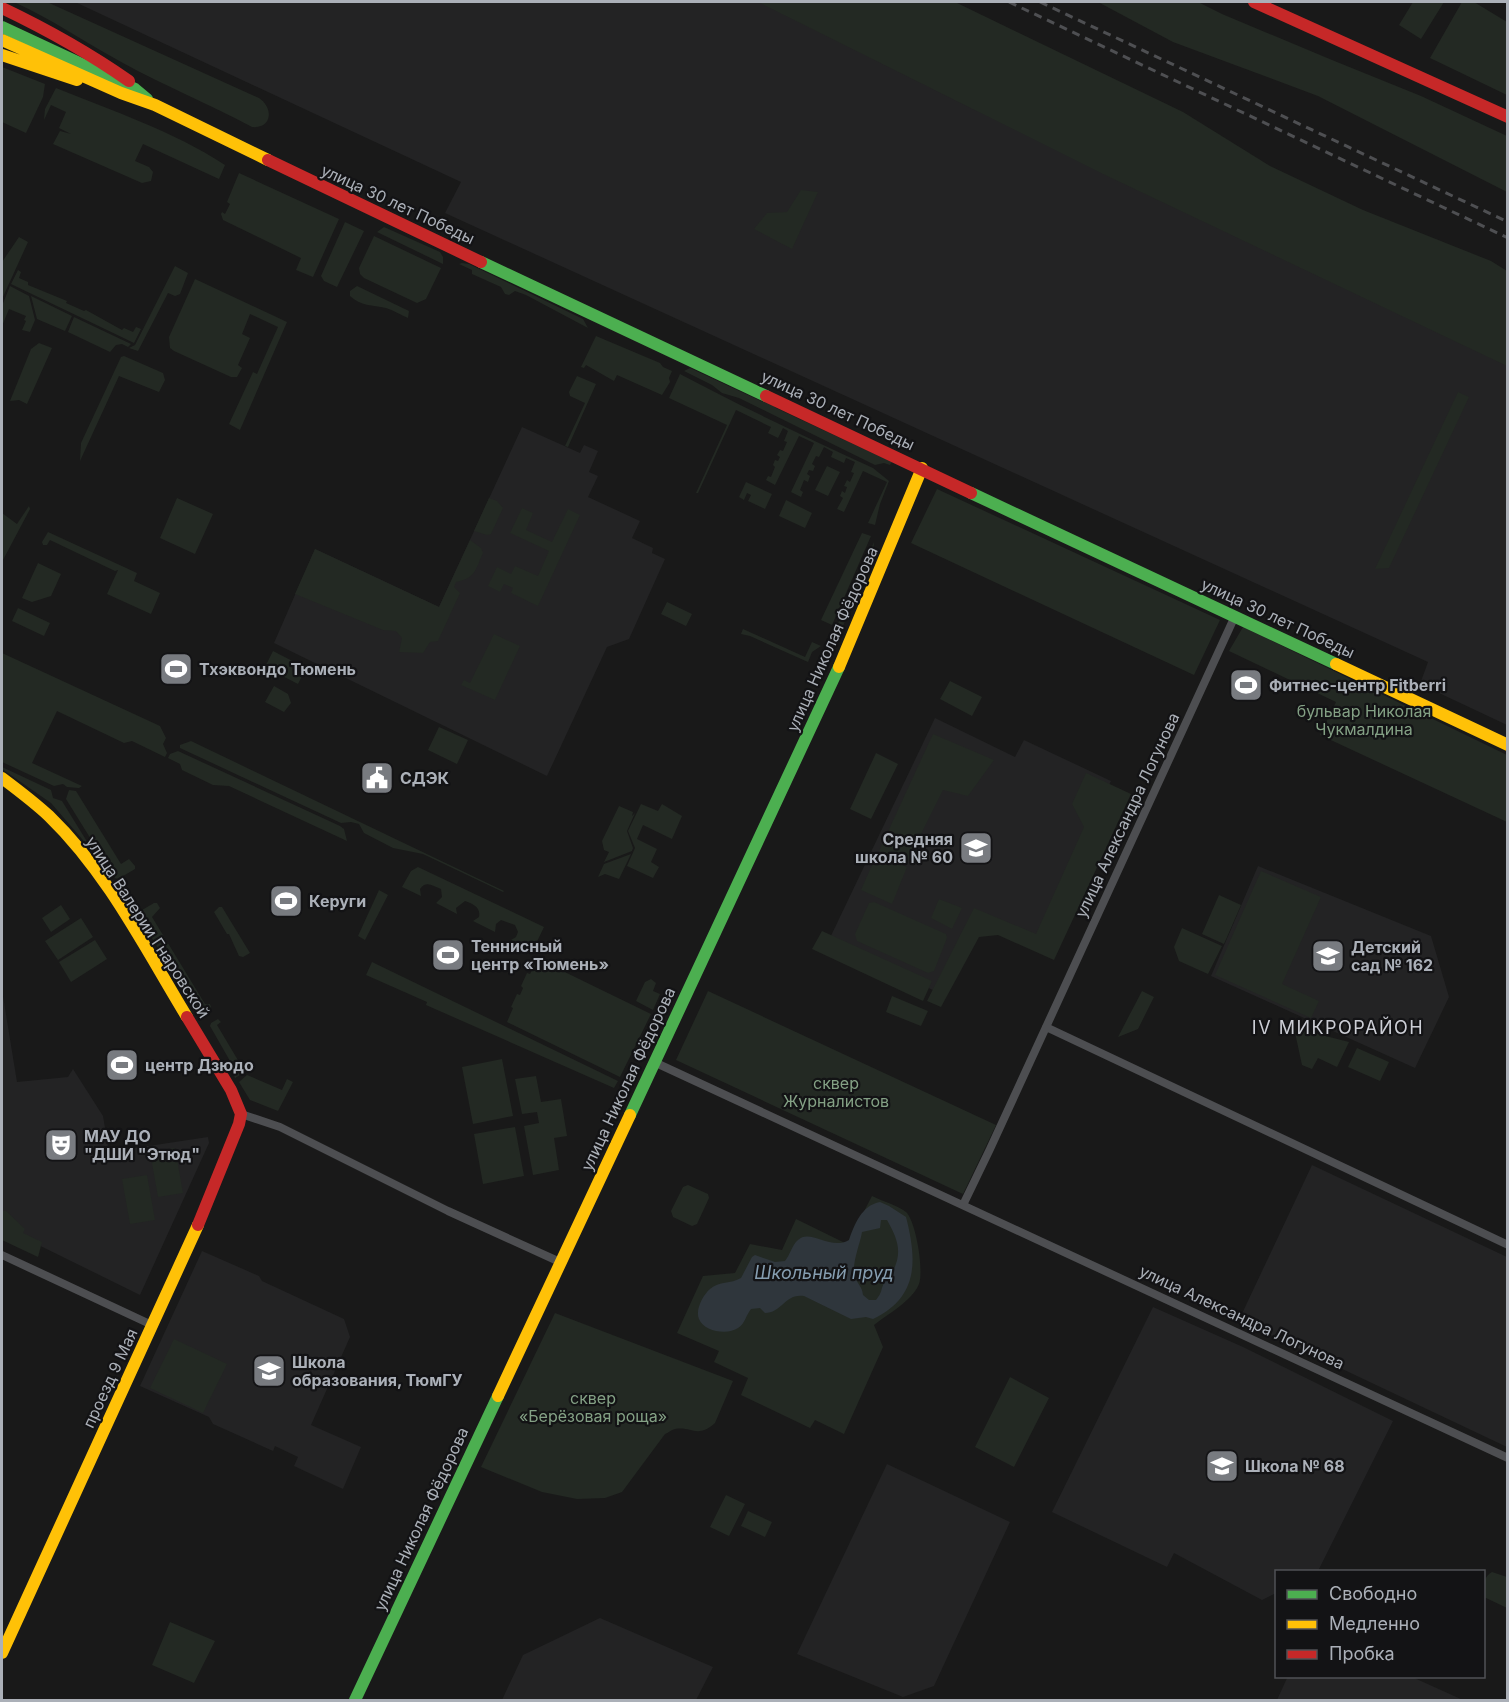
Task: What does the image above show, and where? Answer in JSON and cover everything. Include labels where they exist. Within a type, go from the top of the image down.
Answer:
[{"type":"street","points":[[1254,2],[1508,117]]},
{"type":"street","points":[[2,8],[30,21],[104,63],[123,75],[135,89]]},
{"type":"street","name":"улица 30 лет Победы","points":[[2,27],[135,89],[155,105]]},
{"type":"street","name":"улица 30 лет Победы","points":[[2,40],[121,93],[155,105],[430,238],[1508,745]]},
{"type":"street","points":[[2,55],[121,93]]},
{"type":"street","name":"улица Николая Фёдорова","points":[[354,1701],[833,681],[922,468]]},
{"type":"street","name":"улица Александра Логунова","points":[[963,1205],[1234,616]]},
{"type":"street","name":"улица Валерии Гнаровской","points":[[2,778],[35,801],[53,818],[71,837],[96,871],[231,1090],[241,1114]]},
{"type":"street","points":[[1046,1027],[1508,1245]]},
{"type":"street","name":"улица Александра Логунова","points":[[654,1062],[1508,1458]]},
{"type":"street","points":[[241,1114],[280,1127],[448,1211],[560,1262]]},
{"type":"street","name":"проезд 9 Мая","points":[[2,1653],[192,1239],[241,1114]]},
{"type":"street","points":[[2,1255],[152,1325]]},
{"type":"shaded area","points":[[75,2],[799,2],[1507,331],[1507,725],[1420,684],[1428,662],[445,213],[461,182]]},
{"type":"shaded area","points":[[522,427],[580,453],[584,445],[598,451],[589,472],[598,476],[588,497],[640,521],[632,538],[653,548],[652,553],[665,559],[629,639],[607,647],[547,776],[274,643],[315,549],[439,607]]},
{"type":"shaded area","name":"Средняя школа № 60","points":[[935,718],[1015,757],[1024,740],[1111,781],[1034,942],[977,915],[939,993],[829,940]]},
{"type":"shaded area","name":"Детский сад № 162","points":[[1258,866],[1431,936],[1449,997],[1415,1068],[1211,976]]},
{"type":"shaded area","points":[[2,990],[17,1082],[68,1077],[73,1069],[103,1116],[109,1152],[208,1137],[209,1143],[140,1295],[2,1227]]},
{"type":"shaded area","points":[[1312,1165],[1507,1257],[1507,1447],[1239,1320]]},
{"type":"shaded area","points":[[202,1251],[259,1276],[262,1281],[344,1319],[350,1337],[311,1425],[361,1447],[343,1489],[294,1466],[298,1457],[275,1446],[273,1451],[213,1424],[209,1417],[140,1386]]},
{"type":"shaded area","name":"Школа № 68","points":[[1153,1307],[1243,1347],[1393,1421],[1318,1570],[1275,1570],[1275,1594],[1262,1600],[1174,1553],[1167,1567],[1052,1512]]},
{"type":"shaded area","points":[[887,1464],[1010,1522],[934,1686],[903,1697],[797,1654]]},
{"type":"shaded area","points":[[600,1618],[713,1667],[696,1700],[502,1700],[523,1655]]},
{"type":"shaded area","points":[[1287,1678],[1414,1678],[1463,1700],[1277,1700]]},
{"type":"green space","points":[[14,2],[47,2],[259,98],[267,107],[269,117],[264,125],[252,127],[139,71]]},
{"type":"green space","points":[[758,2],[955,2],[1183,112],[1270,166],[1363,210],[1491,261],[1507,271],[1507,366],[1101,173]]},
{"type":"green space","points":[[1098,2],[1198,2],[1421,96],[1507,136],[1507,192],[1318,96],[1173,42]]},
{"type":"green space","points":[[1413,2],[1444,2],[1421,39],[1399,25]]},
{"type":"green space","points":[[1462,2],[1474,2],[1507,22],[1507,95],[1430,58]]},
{"type":"green space","points":[[2,67],[45,84],[43,97],[26,133],[2,122]]},
{"type":"green space","points":[[56,88],[142,122],[205,153],[225,165],[219,179],[143,144],[135,161],[149,167],[153,172],[151,181],[142,183],[53,144],[60,131],[71,134],[59,128],[66,112],[51,105],[44,120],[45,109]]},
{"type":"green space","points":[[239,173],[339,219],[313,277],[296,270],[301,258],[223,220],[221,214],[222,212],[225,214],[230,204],[227,202]]},
{"type":"green space","points":[[801,190],[818,192],[792,249],[754,229],[767,213],[787,212]]},
{"type":"green space","points":[[345,222],[364,231],[337,287],[324,281],[321,276]]},
{"type":"green space","points":[[384,227],[440,252],[443,264],[377,232]]},
{"type":"green space","points":[[374,236],[441,268],[426,299],[417,303],[360,274],[359,268]]},
{"type":"green space","points":[[19,237],[28,242],[2,299],[2,262]]},
{"type":"green space","points":[[459,264],[469,264],[583,319],[588,328],[526,295],[515,291],[509,295],[505,294],[501,287],[472,274],[472,270]]},
{"type":"green space","points":[[175,266],[188,273],[180,294],[175,296],[168,293],[138,351],[129,348],[135,345]]},
{"type":"green space","points":[[18,270],[21,272],[19,278],[28,282],[28,285],[86,310],[122,330],[124,328],[133,332],[136,327],[141,329],[134,343],[11,284]]},
{"type":"green space","points":[[195,279],[287,322],[240,430],[229,424],[253,372],[257,374],[278,327],[250,314],[242,334],[250,338],[238,365],[242,368],[237,377],[231,377],[174,351],[170,348],[169,337]]},
{"type":"green space","points":[[10,286],[29,296],[35,320],[30,332],[22,330],[26,316],[9,309],[2,326],[2,306]]},
{"type":"green space","points":[[357,286],[409,311],[408,318],[389,309],[358,302],[350,296],[350,291]]},
{"type":"green space","points":[[31,296],[72,316],[65,331],[37,319]]},
{"type":"green space","points":[[74,317],[131,344],[128,347],[122,344],[116,345],[110,352],[68,332]]},
{"type":"green space","points":[[596,336],[660,363],[672,371],[670,382],[662,395],[617,375],[614,381],[586,365],[584,368],[581,367]]},
{"type":"green space","points":[[39,343],[52,348],[27,404],[19,400],[10,401],[31,349]]},
{"type":"green space","points":[[124,356],[163,373],[165,380],[159,392],[119,376],[80,461],[81,443],[121,357]]},
{"type":"green space","points":[[690,368],[763,402],[769,402],[776,408],[892,462],[890,465],[884,463],[875,465],[739,398],[722,393],[712,385],[684,371]]},
{"type":"green space","points":[[680,374],[873,468],[889,481],[875,525],[868,523],[887,482],[863,471],[844,512],[837,509],[843,498],[840,496],[842,491],[845,493],[847,487],[844,486],[847,480],[850,482],[854,473],[851,472],[855,462],[846,458],[844,463],[831,457],[833,452],[824,447],[812,464],[815,466],[813,471],[809,470],[807,474],[810,476],[808,482],[804,480],[800,490],[803,492],[801,497],[791,492],[814,443],[799,436],[775,485],[766,480],[768,476],[771,477],[775,460],[778,461],[780,457],[777,455],[780,450],[783,451],[788,431],[783,428],[778,438],[768,433],[771,427],[736,410],[698,493],[696,493],[727,425],[669,398]]},
{"type":"green space","points":[[577,376],[596,384],[568,447],[565,446],[585,403],[570,396],[569,392]]},
{"type":"green space","points":[[1458,392],[1469,397],[1389,568],[1375,569]]},
{"type":"green space","points":[[827,466],[840,472],[828,496],[815,490]]},
{"type":"green space","points":[[746,482],[772,494],[765,509],[748,501],[751,495],[747,493],[744,500],[739,497]]},
{"type":"green space","points":[[937,489],[1220,620],[1194,675],[911,543]]},
{"type":"green space","points":[[177,498],[213,514],[195,554],[160,538]]},
{"type":"green space","points":[[489,498],[497,501],[503,508],[491,534],[487,535],[474,531]]},
{"type":"green space","points":[[786,500],[812,513],[805,528],[779,516]]},
{"type":"green space","points":[[29,506],[30,509],[3,560],[2,513],[17,524]]},
{"type":"green space","points":[[522,508],[533,513],[526,530],[552,542],[568,509],[580,515],[538,606],[511,593],[513,588],[504,584],[500,592],[488,586],[497,567],[511,574],[515,566],[538,576],[549,551],[510,533]]},
{"type":"green space","points":[[48,532],[137,573],[134,581],[160,593],[151,614],[107,594],[118,570],[115,571],[50,540],[47,545],[43,545],[42,542]]},
{"type":"green space","points":[[862,533],[871,536],[832,625],[821,620]]},
{"type":"green space","points":[[470,540],[481,548],[483,553],[471,576],[456,582],[454,587],[460,593],[438,641],[430,642],[423,653],[399,652],[402,638],[396,631],[383,630],[295,594],[315,549],[439,607]]},
{"type":"green space","points":[[874,542],[873,554],[840,633],[832,637]]},
{"type":"green space","points":[[38,563],[61,574],[51,596],[32,602],[22,598]]},
{"type":"green space","points":[[667,602],[692,614],[686,626],[661,614]]},
{"type":"green space","points":[[18,608],[50,623],[44,636],[12,621]]},
{"type":"green space","name":"бульвар Николая Чукмалдина","points":[[1243,627],[1507,755],[1507,822],[1320,735],[1336,702],[1229,651]]},
{"type":"green space","points":[[743,629],[805,657],[812,642],[821,646],[812,652],[808,662],[741,634]]},
{"type":"green space","points":[[494,634],[520,646],[495,700],[461,685],[464,680],[470,683]]},
{"type":"green space","points":[[273,651],[306,668],[298,684],[265,667]]},
{"type":"green space","points":[[2,653],[160,726],[166,738],[163,744],[167,753],[165,757],[132,741],[124,743],[57,711],[32,763],[82,786],[67,787],[63,784],[54,786],[2,762]]},
{"type":"green space","points":[[950,681],[982,697],[972,716],[940,699]]},
{"type":"green space","points":[[274,686],[288,694],[291,703],[284,712],[265,702]]},
{"type":"green space","points":[[439,727],[468,740],[457,764],[428,750]]},
{"type":"green space","points":[[933,734],[994,760],[968,796],[943,790],[907,862],[879,851]]},
{"type":"green space","points":[[191,741],[504,891],[423,854],[393,848],[364,833],[359,824],[341,823],[180,748],[180,745]]},
{"type":"green space","points":[[178,751],[340,826],[344,829],[347,841],[229,786],[213,785],[182,770],[180,764],[168,758],[170,754]]},
{"type":"green space","points":[[876,753],[898,764],[871,819],[850,809]]},
{"type":"green space","points":[[2,767],[51,790],[53,798],[62,801],[94,853],[51,803]]},
{"type":"green space","points":[[1086,773],[1131,794],[1054,960],[998,935],[979,937],[941,1007],[927,1001],[974,908],[1036,934],[1084,827],[1072,804]]},
{"type":"green space","points":[[69,790],[76,791],[121,864],[129,859],[135,869],[118,879],[115,878],[66,799]]},
{"type":"green space","points":[[641,804],[658,811],[662,804],[682,816],[672,839],[643,825],[637,839],[657,849],[651,862],[659,867],[653,878],[627,866],[635,848],[628,831]]},
{"type":"green space","points":[[619,806],[633,812],[632,816],[635,813],[627,831],[633,848],[632,851],[604,862],[609,852],[604,850],[602,841]]},
{"type":"green space","points":[[631,854],[619,879],[605,874],[598,877],[604,864]]},
{"type":"green space","points":[[876,856],[907,867],[892,904],[861,890]]},
{"type":"green space","points":[[418,867],[544,927],[533,950],[511,940],[518,932],[515,925],[501,920],[496,924],[495,932],[473,921],[479,917],[479,914],[478,908],[471,903],[465,901],[456,908],[457,914],[436,903],[442,897],[441,889],[430,884],[422,886],[421,896],[402,887],[411,871]]},
{"type":"green space","points":[[1261,871],[1321,897],[1282,984],[1319,1001],[1311,1018],[1215,975]]},
{"type":"green space","points":[[379,890],[388,895],[365,940],[358,936]]},
{"type":"green space","points":[[1219,895],[1241,905],[1224,944],[1202,934]]},
{"type":"green space","points":[[939,899],[962,908],[952,929],[931,918]]},
{"type":"green space","points":[[874,902],[946,934],[947,938],[934,971],[928,973],[857,941],[855,934],[869,903]]},
{"type":"green space","points":[[157,903],[160,908],[152,917],[205,1004],[210,1004],[211,1007],[200,1013],[196,1012],[137,913]]},
{"type":"green space","points":[[61,905],[70,919],[51,932],[42,918]]},
{"type":"green space","points":[[222,907],[250,953],[243,957],[239,956],[229,934],[214,912]]},
{"type":"green space","points":[[81,918],[93,937],[58,960],[45,941]]},
{"type":"green space","points":[[1182,928],[1222,946],[1208,974],[1179,961],[1174,947]]},
{"type":"green space","points":[[822,931],[932,981],[923,1001],[812,949]]},
{"type":"green space","points":[[95,940],[107,959],[71,982],[59,962]]},
{"type":"green space","points":[[538,959],[651,1014],[620,1077],[507,1022],[517,994],[520,995],[523,988],[521,986],[527,973],[530,974]]},
{"type":"green space","points":[[372,962],[618,1081],[614,1088],[426,1005],[427,1002],[366,975]]},
{"type":"green space","points":[[651,979],[656,983],[653,991],[660,994],[653,1010],[636,1001],[645,982]]},
{"type":"green space","name":"сквер Журналистов","points":[[708,991],[996,1125],[963,1194],[676,1060]]},
{"type":"green space","points":[[1142,991],[1154,997],[1138,1029],[1118,1037]]},
{"type":"green space","points":[[892,996],[928,1011],[921,1026],[886,1012]]},
{"type":"green space","points":[[218,1019],[221,1022],[217,1025],[245,1072],[235,1078],[230,1061],[210,1026]]},
{"type":"green space","points":[[1294,1028],[1349,1042],[1337,1067],[1318,1058],[1312,1069],[1302,1065]]},
{"type":"green space","points":[[1357,1048],[1389,1062],[1380,1081],[1348,1067]]},
{"type":"green space","points":[[502,1059],[513,1116],[473,1124],[462,1067]]},
{"type":"green space","points":[[247,1075],[282,1090],[287,1079],[293,1082],[278,1111],[250,1100],[239,1082]]},
{"type":"green space","points":[[536,1076],[541,1102],[561,1099],[567,1136],[554,1138],[559,1170],[533,1175],[524,1126],[539,1123],[537,1112],[522,1114],[515,1079]]},
{"type":"green space","points":[[515,1127],[524,1176],[483,1184],[474,1134]]},
{"type":"green space","points":[[175,1148],[183,1193],[158,1197],[150,1152]]},
{"type":"green space","points":[[147,1175],[155,1220],[130,1224],[122,1179]]},
{"type":"green space","points":[[688,1185],[708,1194],[709,1198],[697,1224],[692,1226],[673,1217],[671,1211],[683,1187]]},
{"type":"green space","points":[[872,1196],[894,1205],[910,1217],[920,1258],[919,1284],[905,1302],[874,1325],[883,1347],[844,1434],[815,1420],[810,1428],[741,1395],[748,1378],[714,1362],[719,1351],[677,1333],[703,1276],[735,1273],[750,1244],[782,1250],[796,1219],[847,1244]]},
{"type":"green space","points":[[2,1211],[6,1211],[25,1229],[23,1233],[42,1242],[38,1257],[2,1240]]},
{"type":"green space","name":"сквер «Берёзовая роща»","points":[[555,1313],[733,1381],[715,1423],[704,1430],[675,1429],[665,1434],[622,1492],[605,1498],[577,1499],[542,1492],[481,1467]]},
{"type":"green space","points":[[174,1339],[227,1364],[203,1413],[150,1388]]},
{"type":"green space","points":[[1010,1377],[1049,1398],[1014,1467],[975,1447]]},
{"type":"green space","points":[[726,1495],[745,1504],[729,1536],[710,1527]]},
{"type":"green space","points":[[748,1511],[772,1522],[765,1537],[741,1526]]},
{"type":"green space","points":[[1492,1572],[1507,1577],[1507,1608],[1485,1597],[1485,1579]]},
{"type":"green space","points":[[170,1622],[215,1641],[194,1683],[152,1665]]},
{"type":"water","name":"Школьный пруд","points":[[880,1202],[906,1217],[912,1248],[913,1262],[907,1288],[888,1310],[873,1319],[866,1317],[851,1319],[804,1296],[798,1296],[792,1297],[771,1312],[765,1313],[760,1308],[751,1309],[742,1324],[734,1330],[717,1331],[706,1327],[699,1319],[700,1303],[710,1289],[741,1278],[755,1255],[775,1262],[785,1261],[796,1242],[803,1237],[808,1236],[835,1243],[849,1240],[860,1216],[874,1204]],"holes":[[[881,1220],[887,1220],[898,1245],[898,1257],[881,1293],[876,1300],[869,1300],[863,1295],[855,1277],[856,1254],[862,1232],[880,1228]]]},
{"type":"railway","points":[[1009,2],[1508,238]]},
{"type":"railway","points":[[1040,2],[1508,222]]},
{"type":"traffic: fast","points":[[2,27],[135,89],[147,99]]},
{"type":"traffic: fast","points":[[481,262],[766,396]]},
{"type":"traffic: fast","points":[[971,493],[1336,664]]},
{"type":"traffic: fast","points":[[630,1115],[839,667]]},
{"type":"traffic: fast","points":[[355,1700],[498,1396]]},
{"type":"traffic: slow","points":[[2,40],[121,93],[155,105],[268,160]]},
{"type":"traffic: slow","points":[[2,55],[77,80]]},
{"type":"traffic: slow","points":[[839,667],[922,468]]},
{"type":"traffic: slow","points":[[1336,664],[1508,745]]},
{"type":"traffic: slow","points":[[2,778],[49,816],[89,861],[124,912],[187,1017]]},
{"type":"traffic: slow","points":[[498,1396],[630,1115]]},
{"type":"traffic: slow","points":[[2,1653],[198,1225]]},
{"type":"traffic: jam","points":[[1254,2],[1508,117]]},
{"type":"traffic: jam","points":[[2,8],[67,42],[129,81]]},
{"type":"traffic: jam","points":[[268,160],[481,262]]},
{"type":"traffic: jam","points":[[766,396],[971,493]]},
{"type":"traffic: jam","points":[[187,1017],[231,1090],[241,1114],[198,1225]]},
{"type":"place","name":"Тхэквондо Тюмень","points":[[176,669]]},
{"type":"place","name":"Фитнес-центр Fitberri","points":[[1246,685]]},
{"type":"place","name":"СДЭК","points":[[377,778]]},
{"type":"place","name":"Средняя школа № 60","points":[[976,848]]},
{"type":"place","name":"Керуги","points":[[286,901]]},
{"type":"place","name":"Теннисный центр «Тюмень»","points":[[448,955]]},
{"type":"place","name":"Детский сад № 162","points":[[1328,956]]},
{"type":"place","name":"центр Дзюдо","points":[[122,1065]]},
{"type":"place","name":"МАУ ДО \"ДШИ \"Этюд\"","points":[[61,1145]]},
{"type":"place","name":"Школа образования, ТюмГУ","points":[[269,1371]]},
{"type":"place","name":"Школа № 68","points":[[1222,1466]]},
{"type":"district","name":"IV МИКРОРАЙОН","points":[[1338,1028]]}]
